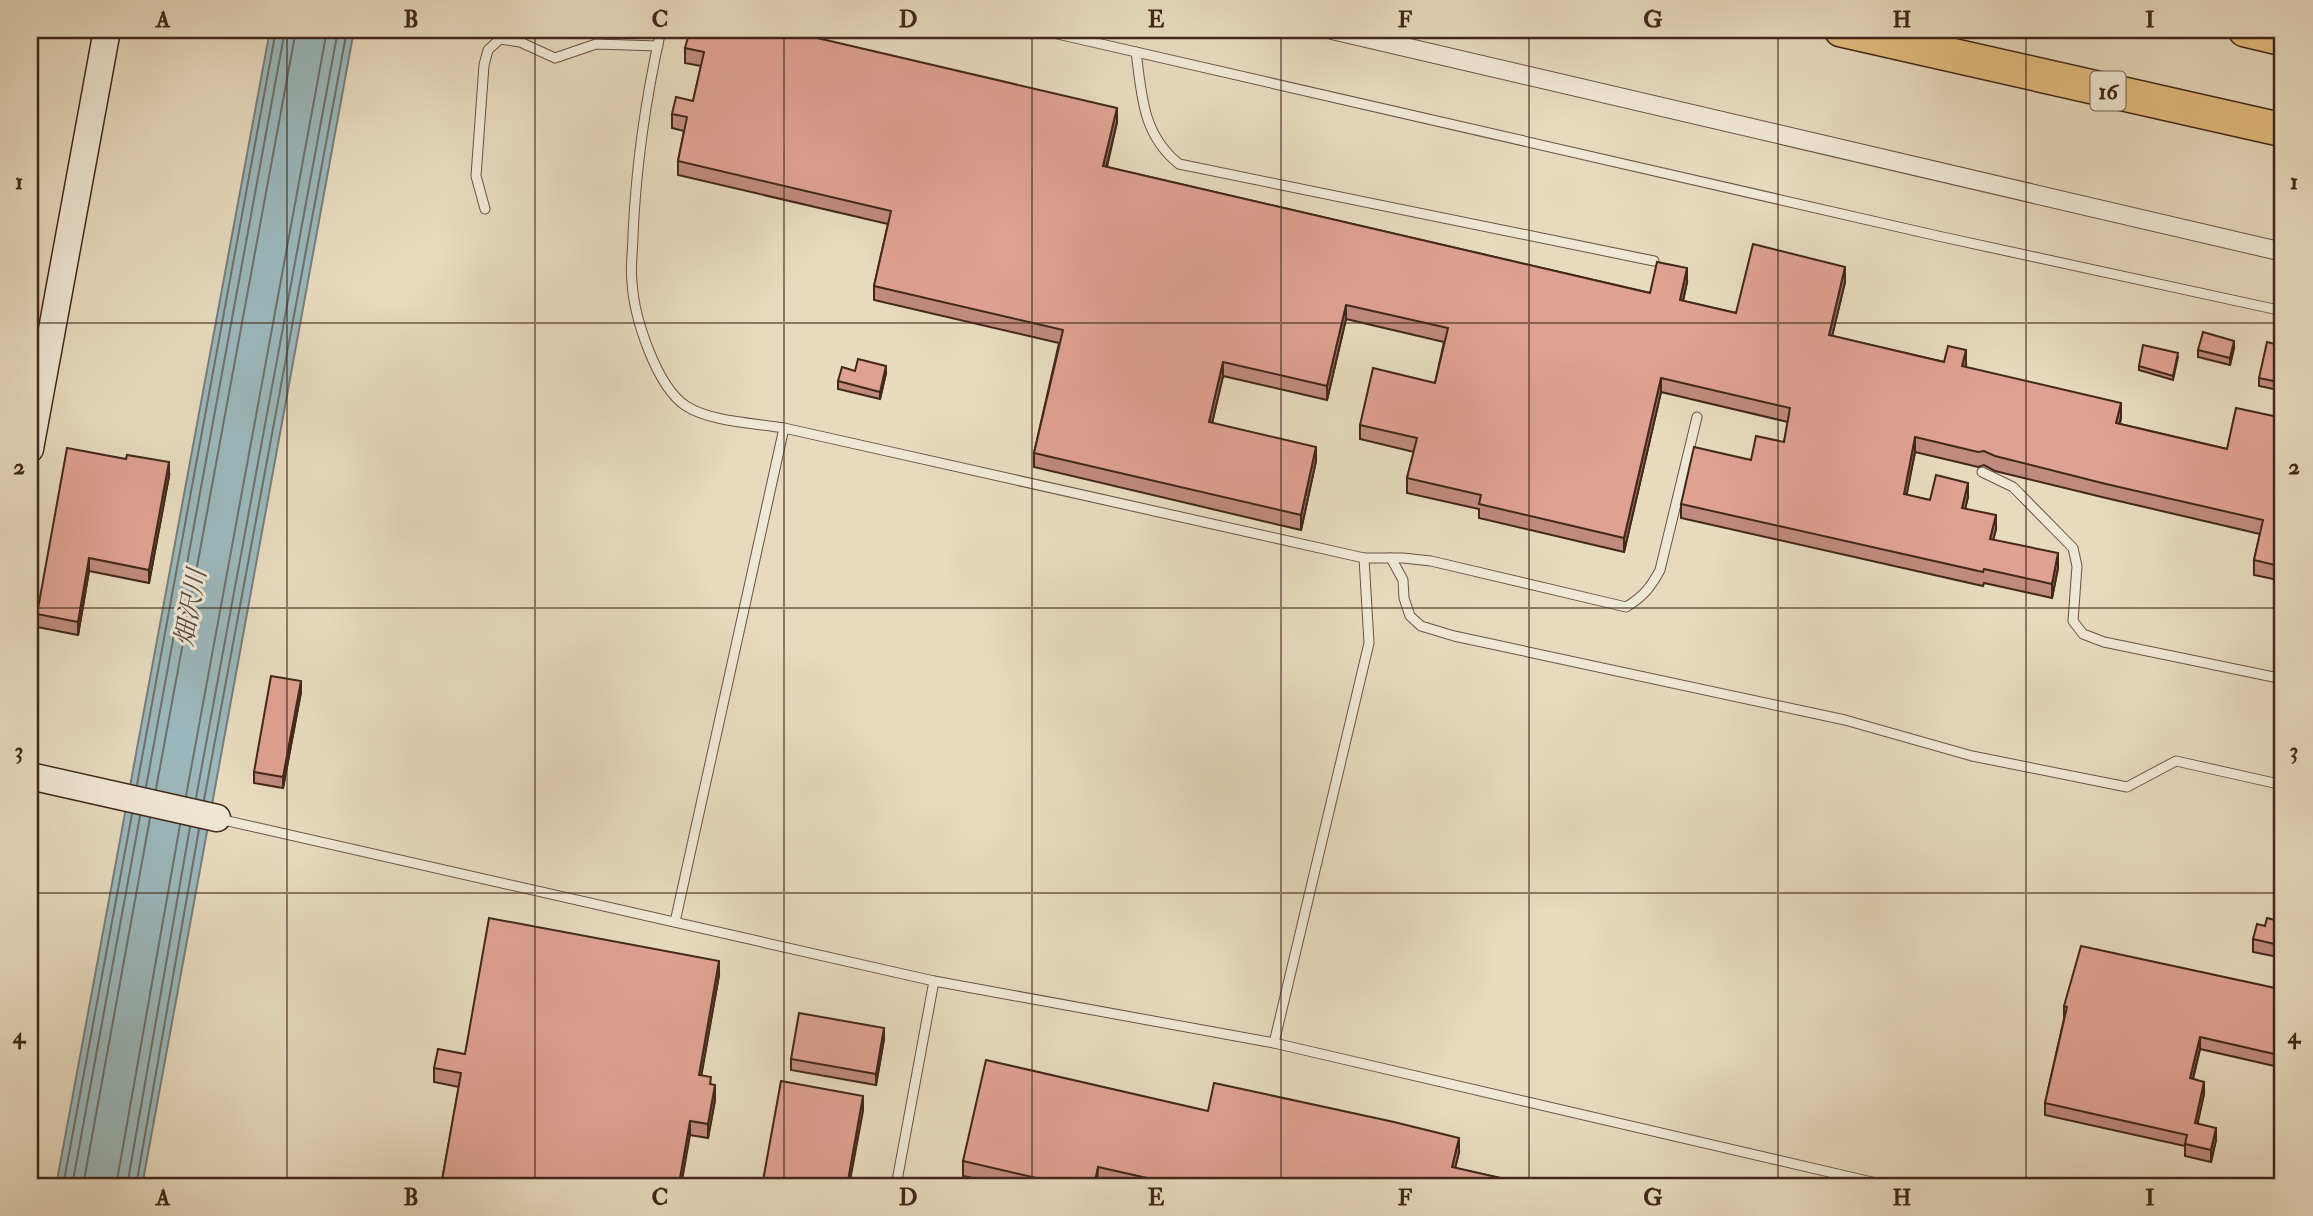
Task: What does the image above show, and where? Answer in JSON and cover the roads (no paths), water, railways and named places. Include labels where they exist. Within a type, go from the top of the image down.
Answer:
[{"type":"highway","name":"16","points":[[1841,30],[2283,130]]},
{"type":"highway","points":[[2245,30],[2283,38]]},
{"type":"street","points":[[30,449],[41,324],[107,30]]},
{"type":"street","points":[[1332,30],[2283,252]]},
{"type":"street","points":[[30,776],[217,818]]},
{"type":"lane","points":[[661,30],[650,83],[635,194],[632,283],[648,349],[666,384],[684,405],[703,415],[784,428],[1364,558],[1431,561],[1626,607],[1650,589],[1660,570],[1697,417]]},
{"type":"lane","points":[[1040,30],[1952,239],[2283,311]]},
{"type":"lane","points":[[485,209],[476,176],[484,65],[488,50],[500,39],[520,43],[555,58],[596,44],[658,46]]},
{"type":"lane","points":[[1136,52],[1147,122],[1167,154],[1179,164],[1654,261]]},
{"type":"lane","points":[[675,922],[784,428]]},
{"type":"lane","points":[[1982,472],[2013,487],[2073,548],[2077,566],[2073,621],[2083,634],[2104,642],[2283,679]]},
{"type":"lane","points":[[1274,1043],[1369,643],[1364,558]]},
{"type":"lane","points":[[1391,558],[1403,580],[1404,598],[1410,616],[1421,626],[1454,636],[1845,720],[1972,756],[2127,786],[2176,761],[2283,785]]},
{"type":"lane","points":[[217,818],[934,981],[1274,1043],[1889,1186]]},
{"type":"lane","points":[[895,1186],[934,981]]},
{"type":"water","name":"畑沢川","points":[[270,30],[354,30],[142,1186],[56,1186]]}]
